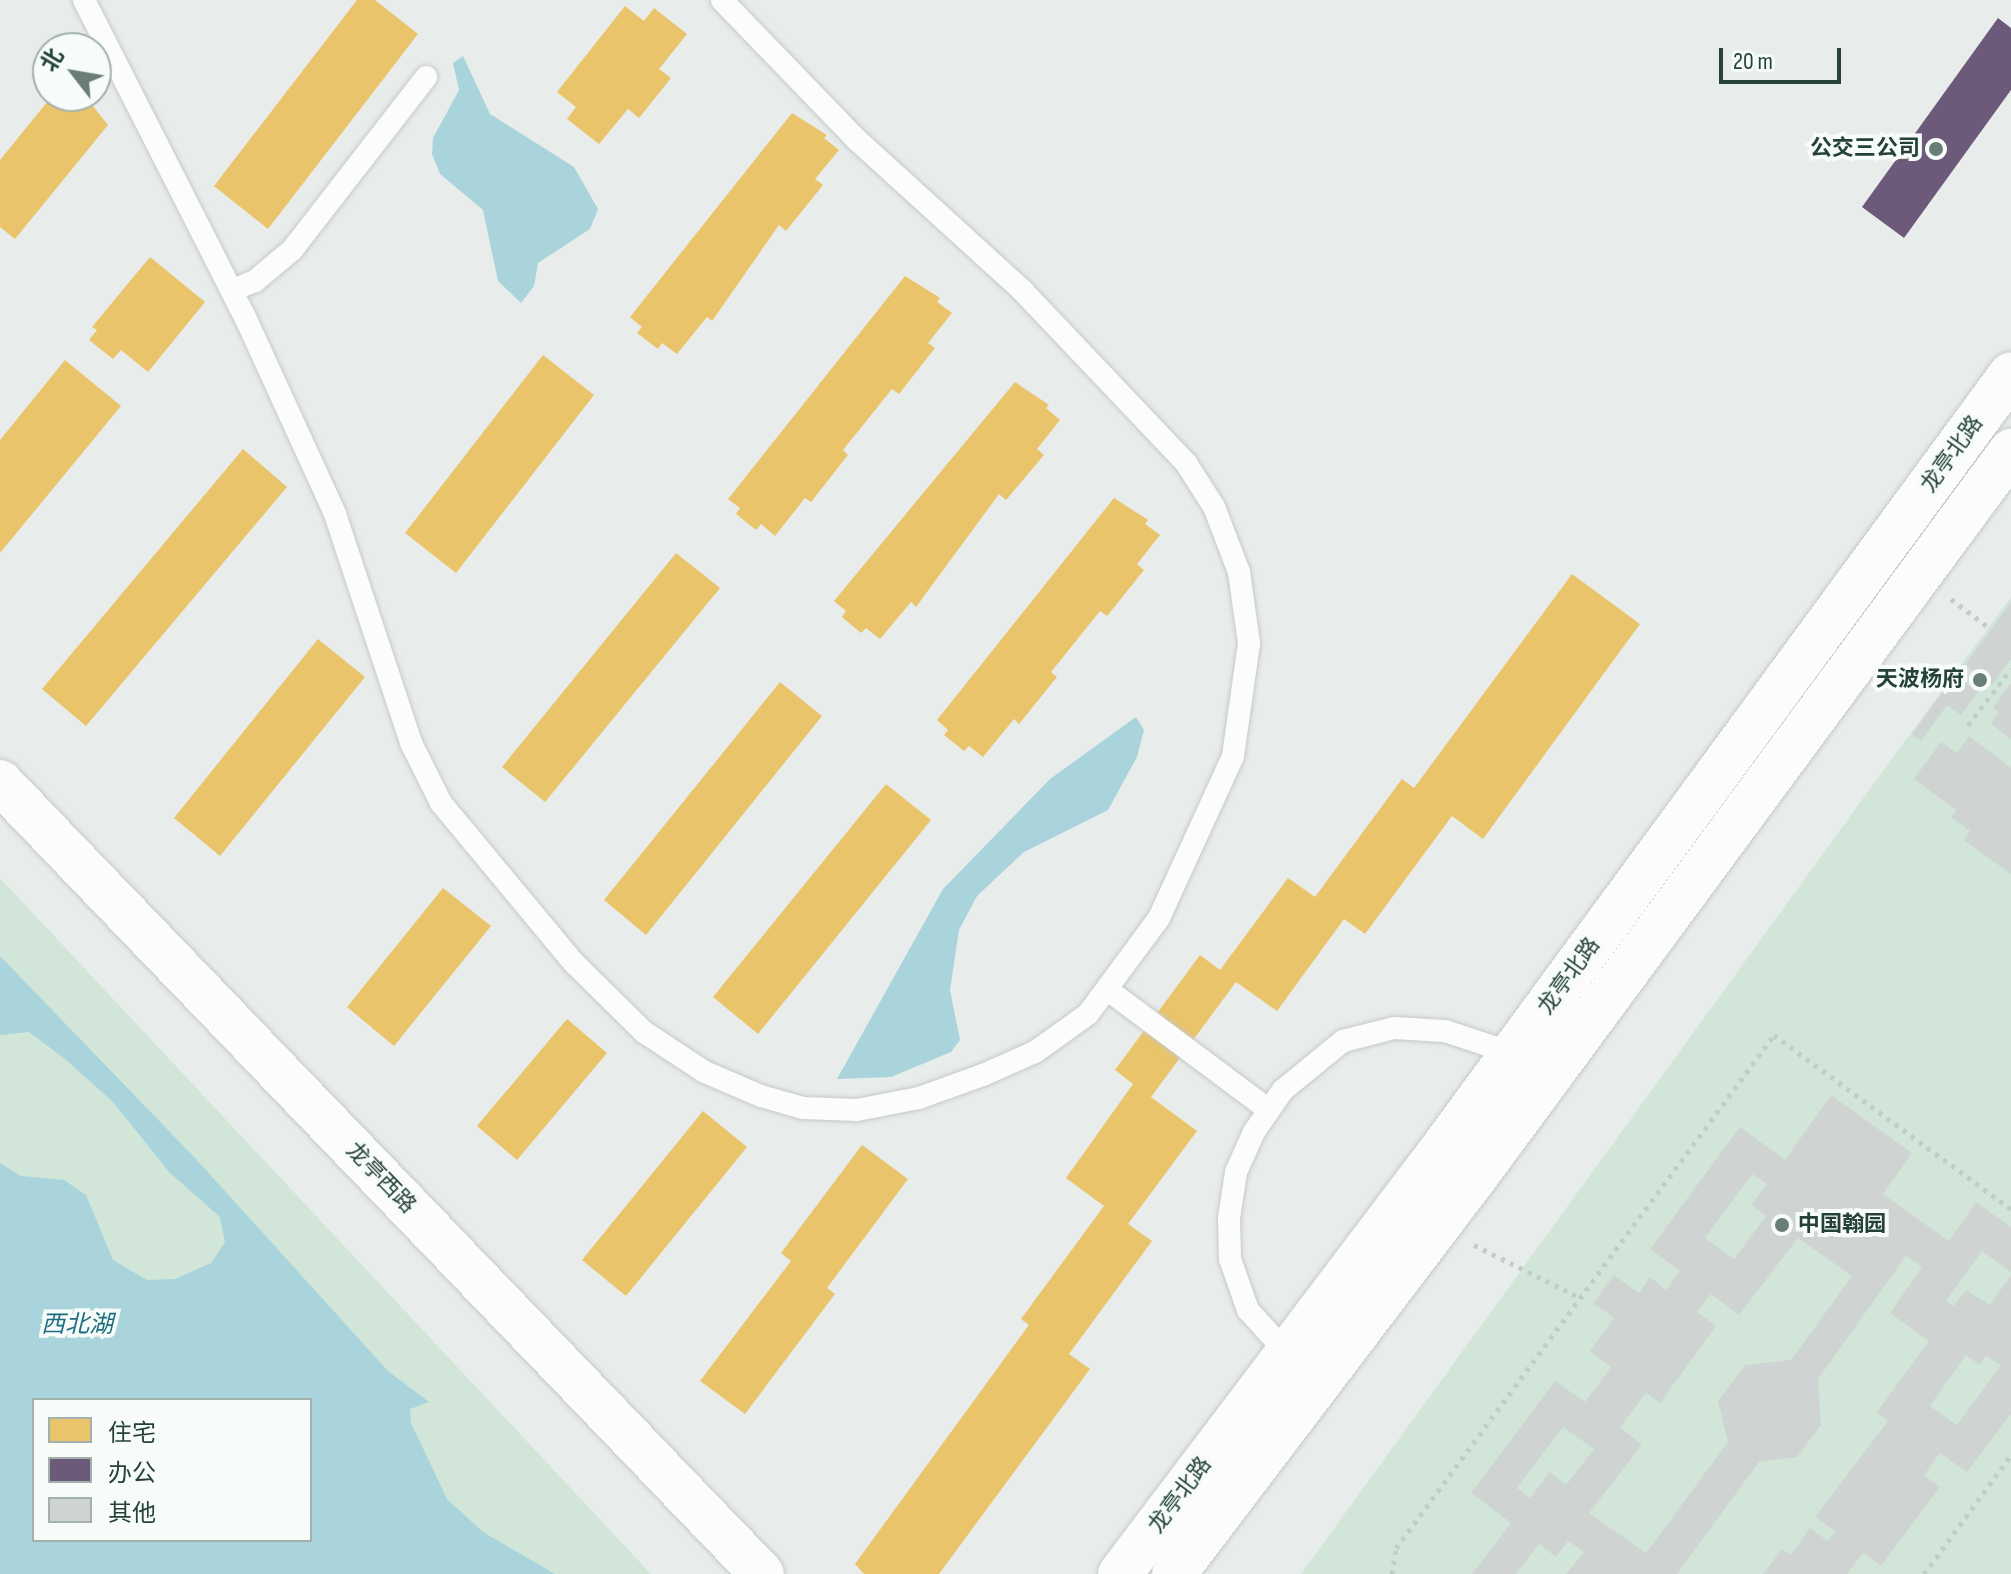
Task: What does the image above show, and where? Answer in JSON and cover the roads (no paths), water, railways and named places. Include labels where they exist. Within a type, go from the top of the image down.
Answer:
[{"type":"main road","name":"龙亭北路","points":[[1120,1574],[1512,1053],[2011,374]]},
{"type":"main road","name":"龙亭北路","points":[[1174,1574],[1439,1227],[2011,451]]},
{"type":"main road","name":"龙亭西路","points":[[0,782],[762,1574]]},
{"type":"lane","points":[[84,0],[232,290],[335,514],[412,745],[441,803],[564,952],[644,1032],[705,1072],[761,1096],[803,1108],[857,1110],[919,1098],[1035,1052],[1088,1014],[1159,918],[1233,756],[1249,643],[1239,572],[1214,507],[1186,463],[1023,291],[856,139],[722,0]]},
{"type":"lane","points":[[232,290],[255,281],[292,250],[426,77]]},
{"type":"lane","points":[[1108,990],[1269,1110]]},
{"type":"lane","points":[[1287,1353],[1248,1310],[1230,1259],[1229,1218],[1236,1172],[1269,1110],[1318,1056],[1343,1041],[1394,1028],[1445,1031],[1512,1053]]},
{"type":"water","points":[[463,56],[490,114],[574,167],[598,209],[590,229],[538,263],[534,286],[521,303],[498,281],[483,210],[440,174],[432,154],[433,138],[459,90],[453,63]]},
{"type":"water","points":[[1136,717],[1144,730],[1137,757],[1108,810],[1024,852],[977,896],[959,930],[950,990],[960,1040],[951,1052],[891,1077],[837,1079],[943,889],[1050,779]]},
{"type":"water","name":"西北湖","points":[[0,956],[195,1158],[388,1371],[429,1402],[410,1409],[411,1423],[447,1499],[483,1532],[555,1574],[0,1574],[0,1163],[21,1176],[64,1180],[86,1195],[113,1260],[147,1280],[175,1279],[211,1263],[225,1242],[220,1217],[170,1173],[113,1102],[29,1032],[0,1035]]},
{"type":"place","name":"公交三公司","points":[[1936,149]]},
{"type":"place","name":"天波杨府","points":[[1980,680]]},
{"type":"place","name":"中国翰园","points":[[1782,1225]]}]
